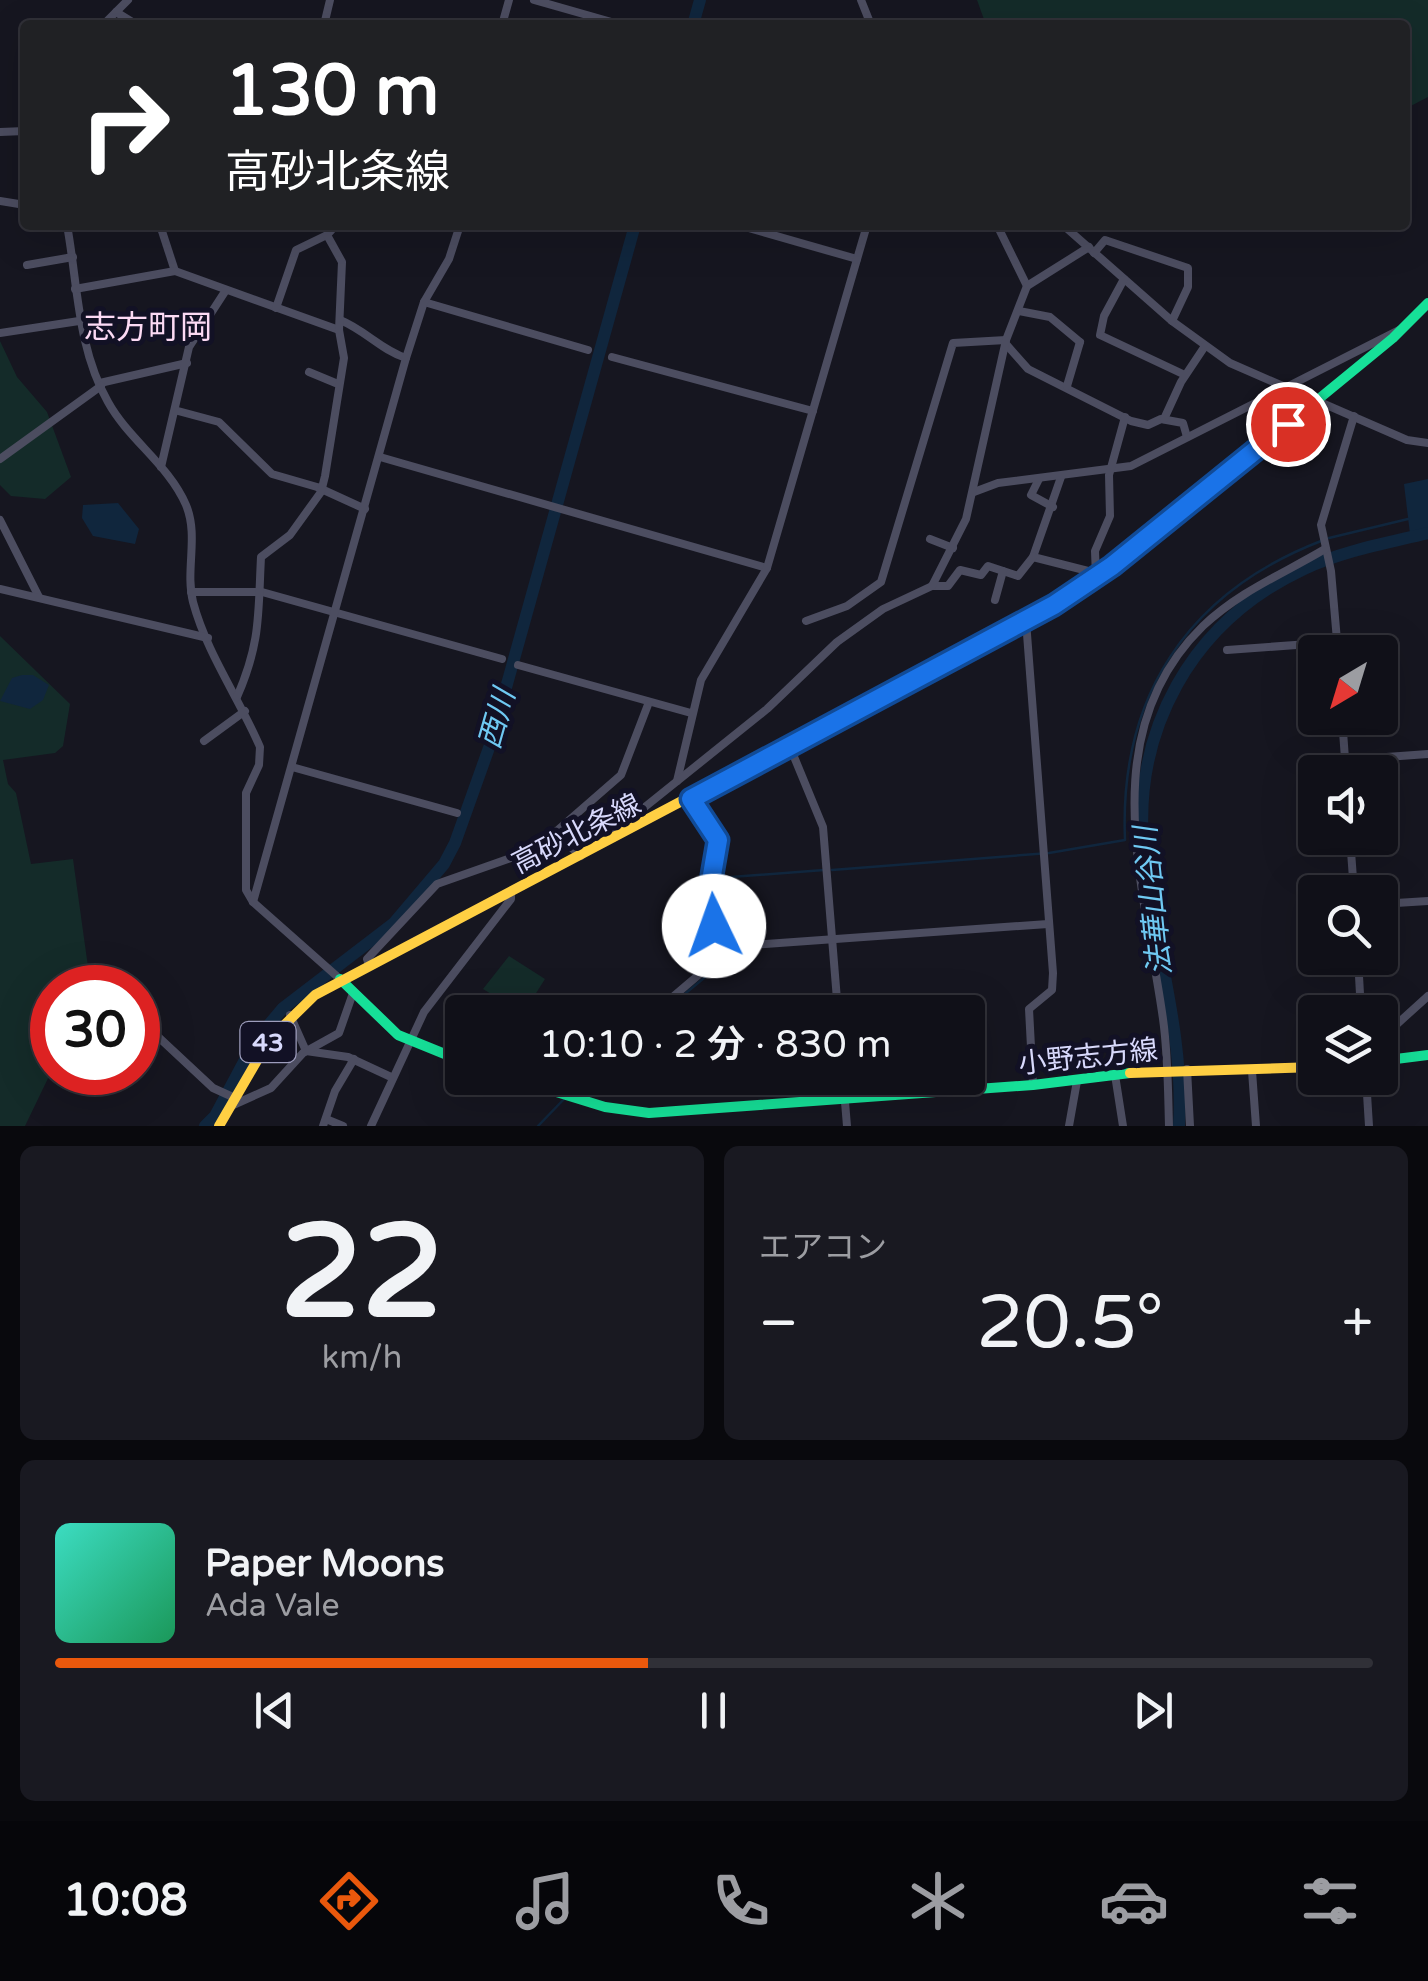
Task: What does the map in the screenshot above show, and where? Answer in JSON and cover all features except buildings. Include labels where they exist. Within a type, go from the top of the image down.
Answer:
[{"type":"main road","name":"高砂北条線","points":[[225,1109],[269,1040],[335,974],[369,965],[1026,622],[1096,577],[1318,400],[1428,303]]},
{"type":"main road","points":[[335,974],[408,1041],[445,1055]]},
{"type":"main road","points":[[1398,1059],[1428,1056]]},
{"type":"main road","name":"小野志方線","points":[[566,1095],[616,1110],[649,1113],[1033,1085],[1166,1070],[1252,1072],[1298,1068]]},
{"type":"street","points":[[107,20],[128,0]]},
{"type":"street","points":[[534,0],[604,20]]},
{"type":"street","points":[[116,12],[129,20]]},
{"type":"street","points":[[68,230],[79,321],[100,384],[131,436],[162,467],[192,520],[191,592],[261,754],[246,793],[248,840],[243,879],[253,902],[335,974]]},
{"type":"street","points":[[162,230],[175,271]]},
{"type":"street","points":[[276,308],[296,250],[332,230]]},
{"type":"street","points":[[253,902],[406,358],[424,302],[449,259],[458,230]]},
{"type":"street","points":[[756,230],[857,259]]},
{"type":"street","points":[[678,780],[690,713],[710,660],[768,568],[866,230]]},
{"type":"street","points":[[999,230],[1027,286]]},
{"type":"street","points":[[1069,230],[1172,320],[1230,363],[1408,440],[1428,443]]},
{"type":"street","points":[[237,698],[256,653],[264,551],[290,535],[321,492],[344,358],[339,325],[342,262],[327,235]]},
{"type":"street","points":[[932,586],[954,548],[974,492],[1006,342],[1027,286],[1105,240],[1188,268],[1188,287],[1172,320]]},
{"type":"street","points":[[28,265],[73,257]]},
{"type":"street","points":[[75,289],[175,271],[276,308],[365,332],[386,351],[406,358]]},
{"type":"street","points":[[1100,335],[1104,316],[1124,279]]},
{"type":"street","points":[[162,467],[196,331],[226,290]]},
{"type":"street","points":[[424,302],[588,350]]},
{"type":"street","points":[[1019,311],[1050,317],[1080,342]]},
{"type":"street","points":[[0,333],[79,321]]},
{"type":"street","points":[[974,492],[1110,471],[1187,437],[1404,328]]},
{"type":"street","points":[[1080,342],[1100,335],[1185,375]]},
{"type":"street","points":[[806,621],[847,606],[881,582],[954,343],[1006,342],[1033,372],[1148,425],[1164,419],[1184,423],[1187,437]]},
{"type":"street","points":[[1067,386],[1080,342]]},
{"type":"street","points":[[1164,419],[1185,375],[1205,346]]},
{"type":"street","points":[[612,357],[813,412]]},
{"type":"street","points":[[0,459],[100,384],[186,364]]},
{"type":"street","points":[[309,372],[338,384]]},
{"type":"street","points":[[1027,383],[1033,372]]},
{"type":"street","points":[[178,411],[218,422],[272,474],[365,510]]},
{"type":"street","points":[[1336,635],[1332,572],[1323,542],[1354,416]]},
{"type":"street","points":[[1096,577],[1095,552],[1110,516],[1110,471],[1126,417]]},
{"type":"street","points":[[380,457],[768,568]]},
{"type":"street","points":[[594,850],[767,709],[837,642],[884,609],[932,586],[948,586],[960,570],[981,575],[988,566],[1018,576],[1033,557],[1061,477]]},
{"type":"street","points":[[1039,479],[1030,496],[1053,506]]},
{"type":"street","points":[[0,520],[39,597]]},
{"type":"street","points":[[930,539],[954,548]]},
{"type":"street","points":[[1169,1126],[1164,1023],[1135,848],[1135,776],[1148,715],[1180,656],[1201,628],[1240,596],[1323,542]]},
{"type":"street","points":[[1033,557],[1092,572],[1096,577]]},
{"type":"street","points":[[995,600],[1003,571]]},
{"type":"street","points":[[0,590],[208,638]]},
{"type":"street","points":[[191,592],[262,592],[502,659]]},
{"type":"street","points":[[1026,622],[1052,990],[1029,1009],[1033,1085]]},
{"type":"street","points":[[1227,650],[1298,645]]},
{"type":"street","points":[[518,664],[690,713]]},
{"type":"street","points":[[369,965],[366,959],[437,884],[510,861],[556,834],[621,776],[649,702]]},
{"type":"street","points":[[204,741],[224,720],[244,711]]},
{"type":"street","points":[[790,747],[823,828],[837,995]]},
{"type":"street","points":[[1398,756],[1428,754]]},
{"type":"street","points":[[292,768],[457,813]]},
{"type":"street","points":[[691,799],[718,840],[712,875],[715,961],[724,970],[729,968],[732,948],[1048,924]]},
{"type":"street","points":[[556,834],[581,856]]},
{"type":"street","points":[[375,1124],[408,1041],[445,982],[511,899],[512,890]]},
{"type":"street","points":[[1398,903],[1428,901]]},
{"type":"street","points":[[675,995],[715,961]]},
{"type":"street","points":[[160,1041],[225,1109],[270,1088],[306,1052],[340,1033],[353,993]]},
{"type":"street","points":[[1398,1023],[1428,996]]},
{"type":"street","points":[[290,1015],[306,1052]]},
{"type":"street","points":[[306,1052],[354,1059],[391,1078]]},
{"type":"street","points":[[343,1126],[325,1123],[335,1091],[354,1059]]},
{"type":"street","points":[[1187,1069],[1190,1126]]},
{"type":"street","points":[[1252,1072],[1256,1126]]},
{"type":"street","points":[[1116,1075],[1122,1126]]},
{"type":"street","points":[[1069,1126],[1078,1081]]},
{"type":"street","points":[[845,1095],[846,1126]]},
{"type":"street","points":[[1367,1095],[1369,1126]]},
{"type":"green space","points":[[977,0],[1428,0],[1428,97],[1410,106],[1410,20],[984,20]]},
{"type":"green space","points":[[0,341],[17,377],[47,412],[71,477],[45,499],[11,496],[0,485]]},
{"type":"green space","points":[[0,636],[70,704],[63,746],[55,753],[3,760],[8,784],[16,793],[31,864],[73,859],[88,965],[30,965],[30,1095],[40,1095],[25,1126],[0,1126]]},
{"type":"green space","points":[[509,956],[545,979],[535,995],[493,995],[483,989]]},
{"type":"water","points":[[1428,479],[1428,539],[1411,542],[1404,484]]},
{"type":"water","points":[[118,503],[139,529],[135,544],[93,536],[82,518],[83,505]]},
{"type":"water","points":[[33,675],[49,685],[43,700],[30,709],[0,701],[12,678]]},
{"type":"waterway","name":"西川","points":[[694,20],[700,0]]},
{"type":"waterway","name":"西川","points":[[205,1126],[215,1116],[255,1041],[283,1008],[394,923],[444,864],[455,843],[490,745],[634,230]]},
{"type":"waterway","points":[[1329,538],[1408,519]]},
{"type":"waterway","name":"法華山谷川","points":[[1179,1126],[1173,1024],[1144,854],[1143,809],[1148,765],[1159,724],[1177,685],[1200,650],[1264,591],[1334,557],[1428,533]]},
{"type":"waterway","points":[[832,870],[1049,853],[1125,840],[1126,788],[1134,740],[1149,696],[1170,656],[1199,621],[1233,590],[1274,563],[1321,541]]},
{"type":"waterway","points":[[722,963],[718,878],[824,870]]},
{"type":"waterway","points":[[683,995],[716,968]]},
{"type":"waterway","points":[[538,1126],[565,1098]]},
{"type":"traffic: fast","points":[[697,793],[1053,605],[1182,511],[1393,338],[1428,303]]},
{"type":"traffic: fast","points":[[340,979],[398,1035],[445,1054]]},
{"type":"traffic: fast","points":[[1398,1059],[1428,1055]]},
{"type":"traffic: fast","points":[[985,1088],[1130,1073]]},
{"type":"traffic: fast","points":[[566,1095],[605,1107],[649,1113],[896,1095]]},
{"type":"traffic: slow","points":[[219,1126],[269,1040],[315,995],[697,793]]},
{"type":"traffic: slow","points":[[1130,1073],[1298,1068]]},
{"type":"district","name":"志方町岡","points":[[148,327]]},
{"type":"route","points":[[714,926],[712,875],[718,840],[691,799],[1054,605],[1112,566],[1288,424]]}]
